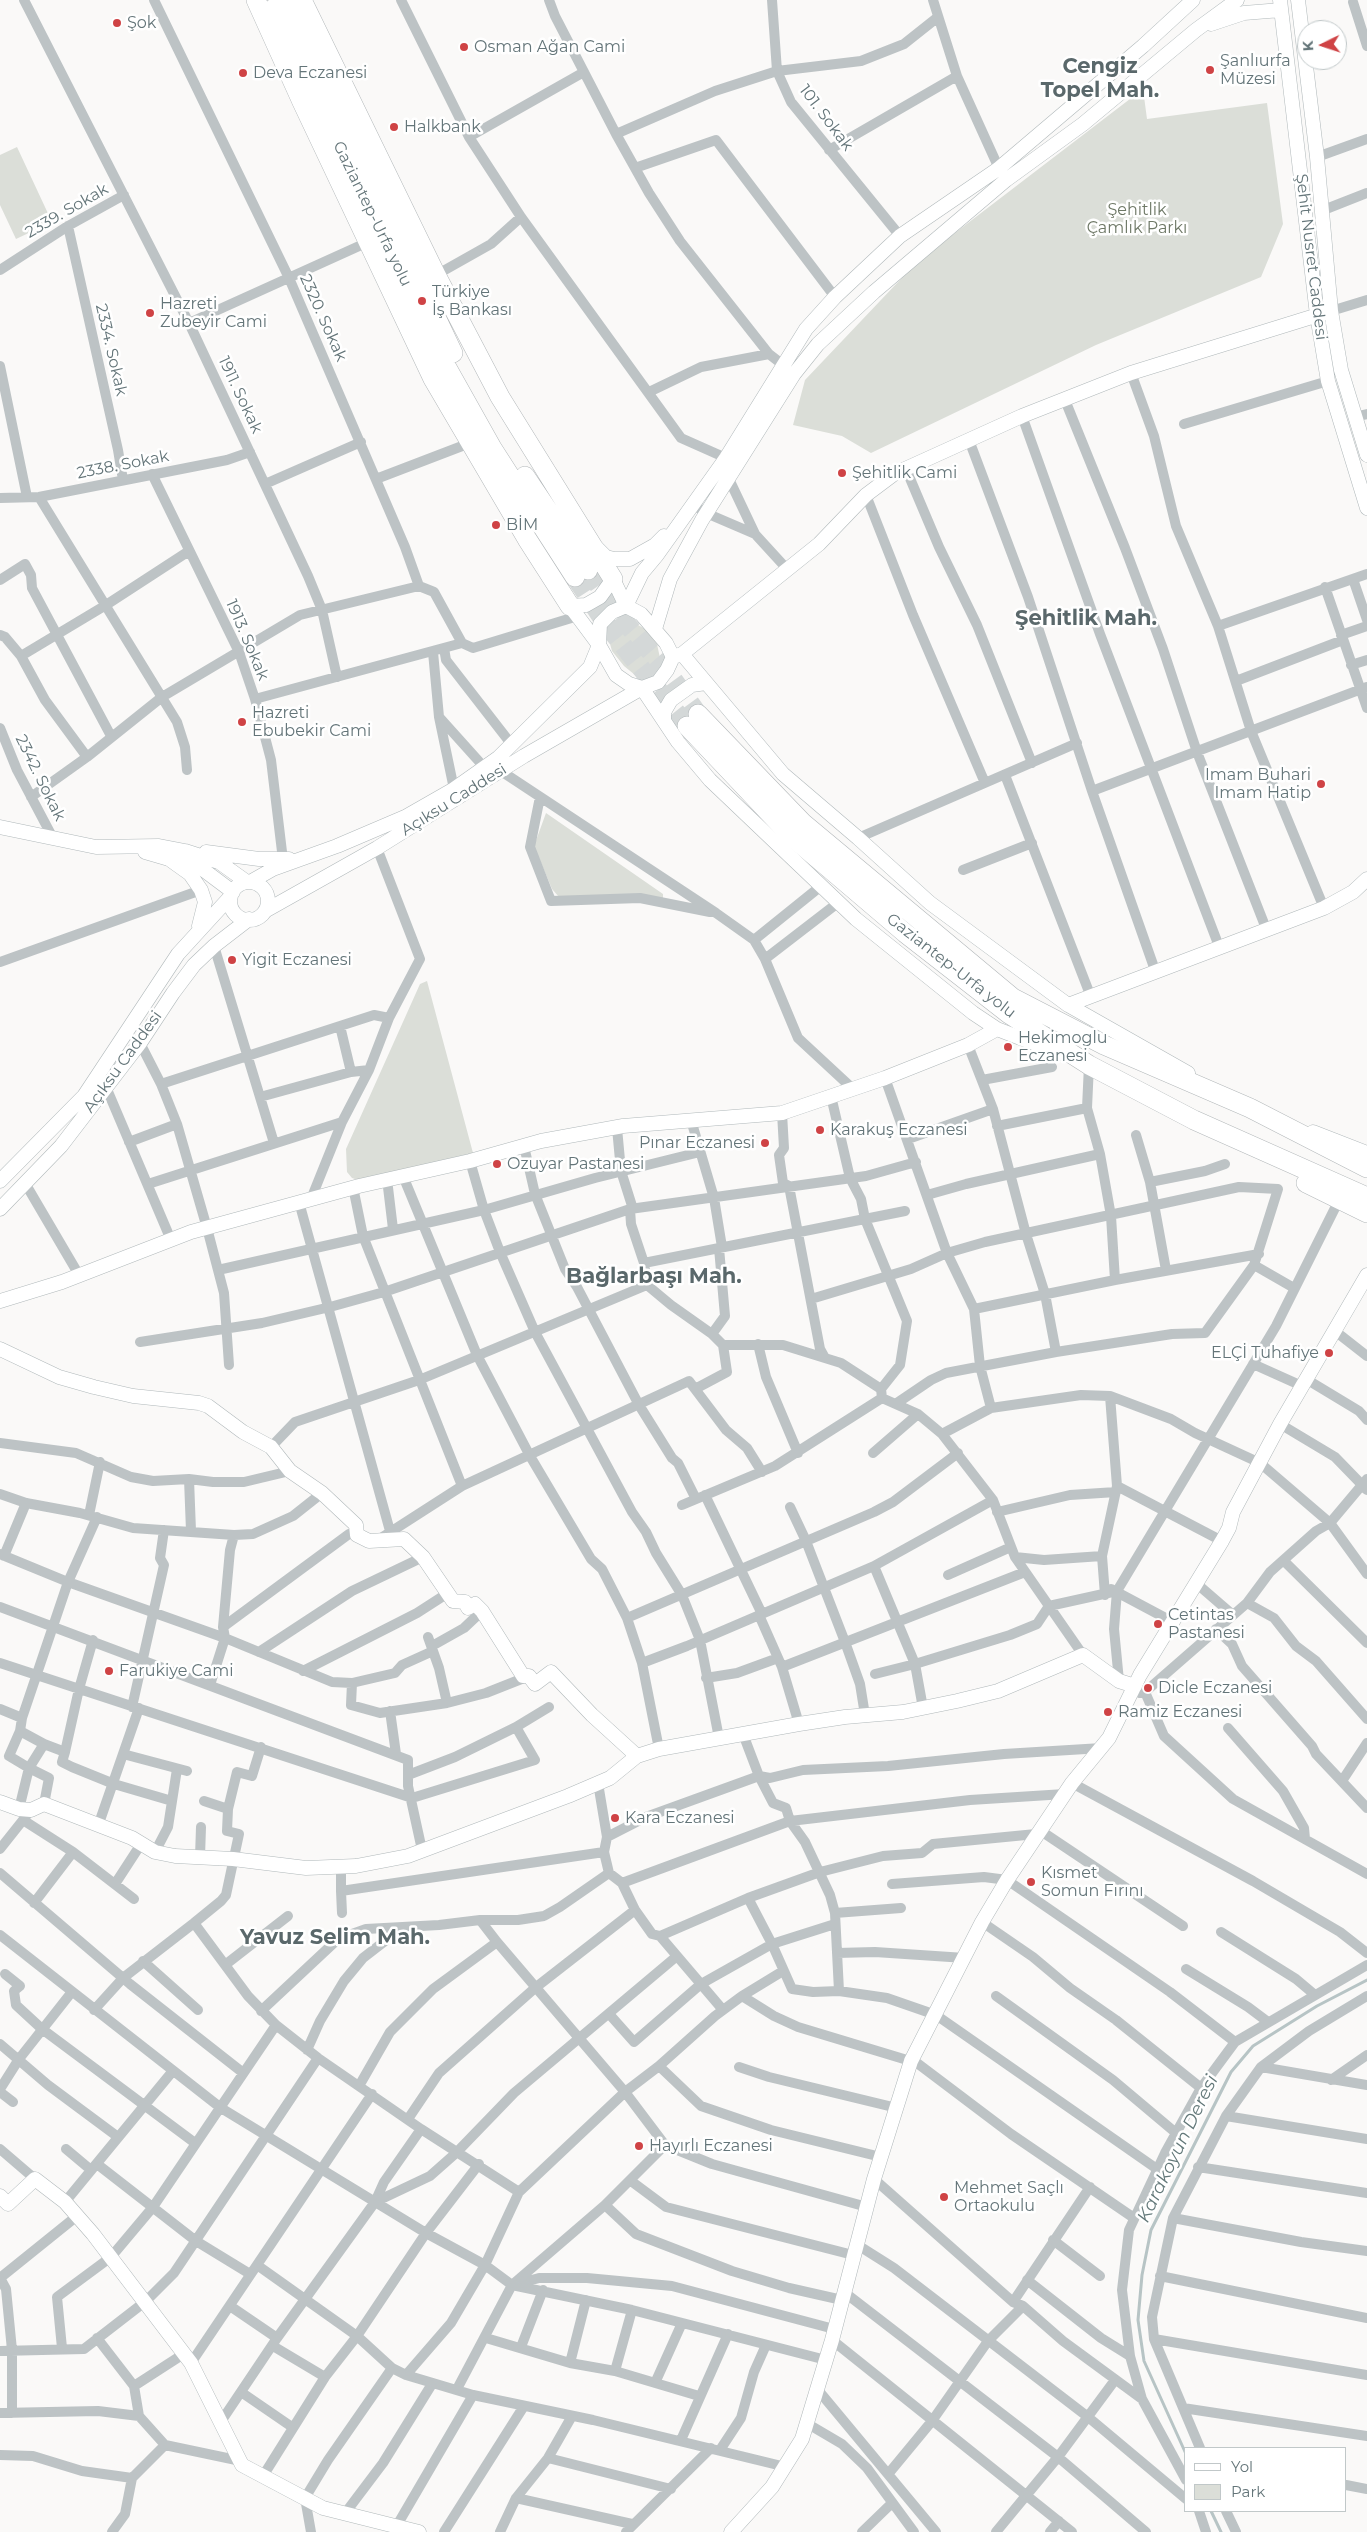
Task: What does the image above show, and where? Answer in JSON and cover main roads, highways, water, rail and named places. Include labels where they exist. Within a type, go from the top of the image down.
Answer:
[{"type":"highway","points":[[259,0],[368,242],[433,379],[470,443],[574,611]]},
{"type":"highway","name":"Gaziantep-Urfa yolu","points":[[259,0],[437,350],[492,448],[582,574],[504,444],[450,347],[299,1]]},
{"type":"highway","points":[[299,1],[436,275],[500,397],[613,579]]},
{"type":"highway","name":"Gaziantep-Urfa yolu","points":[[1367,1168],[1250,1108],[1104,1045],[1013,998],[803,823],[692,720],[791,836],[985,997],[1089,1065],[1194,1120],[1367,1197]]},
{"type":"highway","points":[[1194,1120],[1282,1171],[1367,1213]]},
{"type":"waterway","name":"Karakoyun Deresi","points":[[1184,2450],[1144,2361],[1138,2320],[1142,2275],[1151,2230],[1231,2072],[1253,2046],[1317,2006],[1367,1980]]},
{"type":"waterway","name":"Karakoyun Deresi","points":[[1211,2512],[1221,2532]]},
{"type":"tunnel","points":[[588,570],[618,614],[667,671],[698,714]]},
{"type":"tunnel","points":[[575,577],[606,624],[687,726]]},
{"type":"place","name":"Şok","points":[[117,23]]},
{"type":"place","name":"Osman Ağan Cami","points":[[464,47]]},
{"type":"place","name":"Şanlıurfa Müzesi","points":[[1210,70]]},
{"type":"place","name":"Deva Eczanesi","points":[[243,73]]},
{"type":"place","name":"Halkbank","points":[[394,127]]},
{"type":"place","name":"Türkiye İş Bankası","points":[[422,301]]},
{"type":"place","name":"Hazreti Zubeyir Cami","points":[[150,313]]},
{"type":"place","name":"Şehitlik Cami","points":[[842,473]]},
{"type":"place","name":"BİM","points":[[496,525]]},
{"type":"place","name":"Hazreti Ebubekir Cami","points":[[242,722]]},
{"type":"place","name":"Imam Buhari Imam Hatip","points":[[1321,784]]},
{"type":"place","name":"Yigit Eczanesi","points":[[232,960]]},
{"type":"place","name":"Hekimoglu Eczanesi","points":[[1008,1047]]},
{"type":"place","name":"Karakuş Eczanesi","points":[[820,1130]]},
{"type":"place","name":"Pınar Eczanesi","points":[[765,1143]]},
{"type":"place","name":"Ozuyar Pastanesi","points":[[497,1164]]},
{"type":"place","name":"ELÇİ Tuhafiye","points":[[1329,1353]]},
{"type":"place","name":"Cetintas Pastanesi","points":[[1158,1624]]},
{"type":"place","name":"Farukiye Cami","points":[[109,1671]]},
{"type":"place","name":"Dicle Eczanesi","points":[[1148,1688]]},
{"type":"place","name":"Ramiz Eczanesi","points":[[1108,1712]]},
{"type":"place","name":"Kara Eczanesi","points":[[615,1818]]},
{"type":"place","name":"Kısmet Somun Fırını","points":[[1031,1882]]},
{"type":"place","name":"Hayırlı Eczanesi","points":[[639,2146]]},
{"type":"place","name":"Mehmet Saçlı Ortaokulu","points":[[944,2197]]},
{"type":"district","name":"Cengiz Topel Mah.","points":[[1100,79]]},
{"type":"district","name":"Şehitlik Mah.","points":[[1086,619]]},
{"type":"district","name":"Bağlarbaşı Mah.","points":[[654,1277]]},
{"type":"district","name":"Yavuz Selim Mah.","points":[[335,1938]]},
{"type":"park label","name":"Şehitlik Çamlık Parkı","points":[[1137,219]]}]
